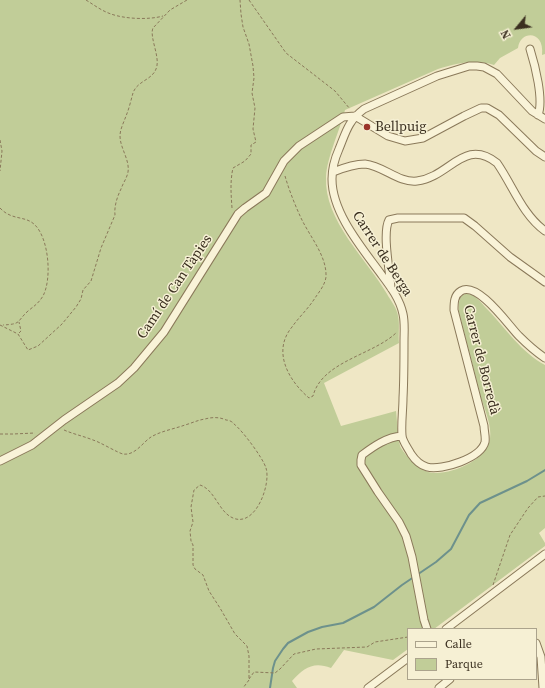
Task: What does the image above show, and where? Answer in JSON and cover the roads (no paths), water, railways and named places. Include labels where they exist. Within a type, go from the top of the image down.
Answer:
[{"type":"street","points":[[530,48],[535,67],[540,102],[538,115]]},
{"type":"street","points":[[545,119],[532,111],[497,74],[484,67],[469,66],[437,76],[364,109],[355,116],[388,136],[405,141],[423,138],[481,108],[487,108],[499,115],[545,158]]},
{"type":"street","name":"Camí de Can Tàpies","points":[[0,462],[32,445],[56,426],[118,383],[134,368],[164,332],[241,211],[266,193],[281,166],[291,153],[299,146],[343,118],[355,116]]},
{"type":"street","name":"Carrer de Berga","points":[[355,116],[348,125],[336,157],[332,178],[335,196],[344,220],[400,303],[405,324],[405,375],[402,436]]},
{"type":"street","points":[[333,172],[355,164],[367,164],[380,168],[399,178],[416,181],[431,178],[465,156],[480,154],[497,163],[519,201],[545,231]]},
{"type":"street","points":[[392,289],[386,245],[386,226],[389,220],[398,218],[464,218],[510,256],[545,282]]},
{"type":"street","name":"Carrer de Borredà","points":[[402,436],[407,447],[416,460],[421,464],[434,468],[446,466],[470,457],[483,447],[485,441],[484,426],[454,310],[454,302],[456,297],[464,290],[468,289],[482,296],[520,338],[545,358]]},
{"type":"street","points":[[402,436],[395,436],[380,443],[362,454],[360,460],[364,471],[399,522],[406,536],[412,557],[427,628]]},
{"type":"street","points":[[447,628],[545,554]]},
{"type":"street","points":[[537,646],[541,657],[543,688]]},
{"type":"street","points":[[368,688],[407,659]]},
{"type":"street","points":[[439,688],[449,680]]},
{"type":"waterway","points":[[270,688],[275,661],[288,643],[308,632],[322,627],[343,623],[374,607],[402,585],[436,562],[451,549],[469,515],[480,503],[527,481],[545,470]]},
{"type":"place","name":"Bellpuig","points":[[367,127]]}]
